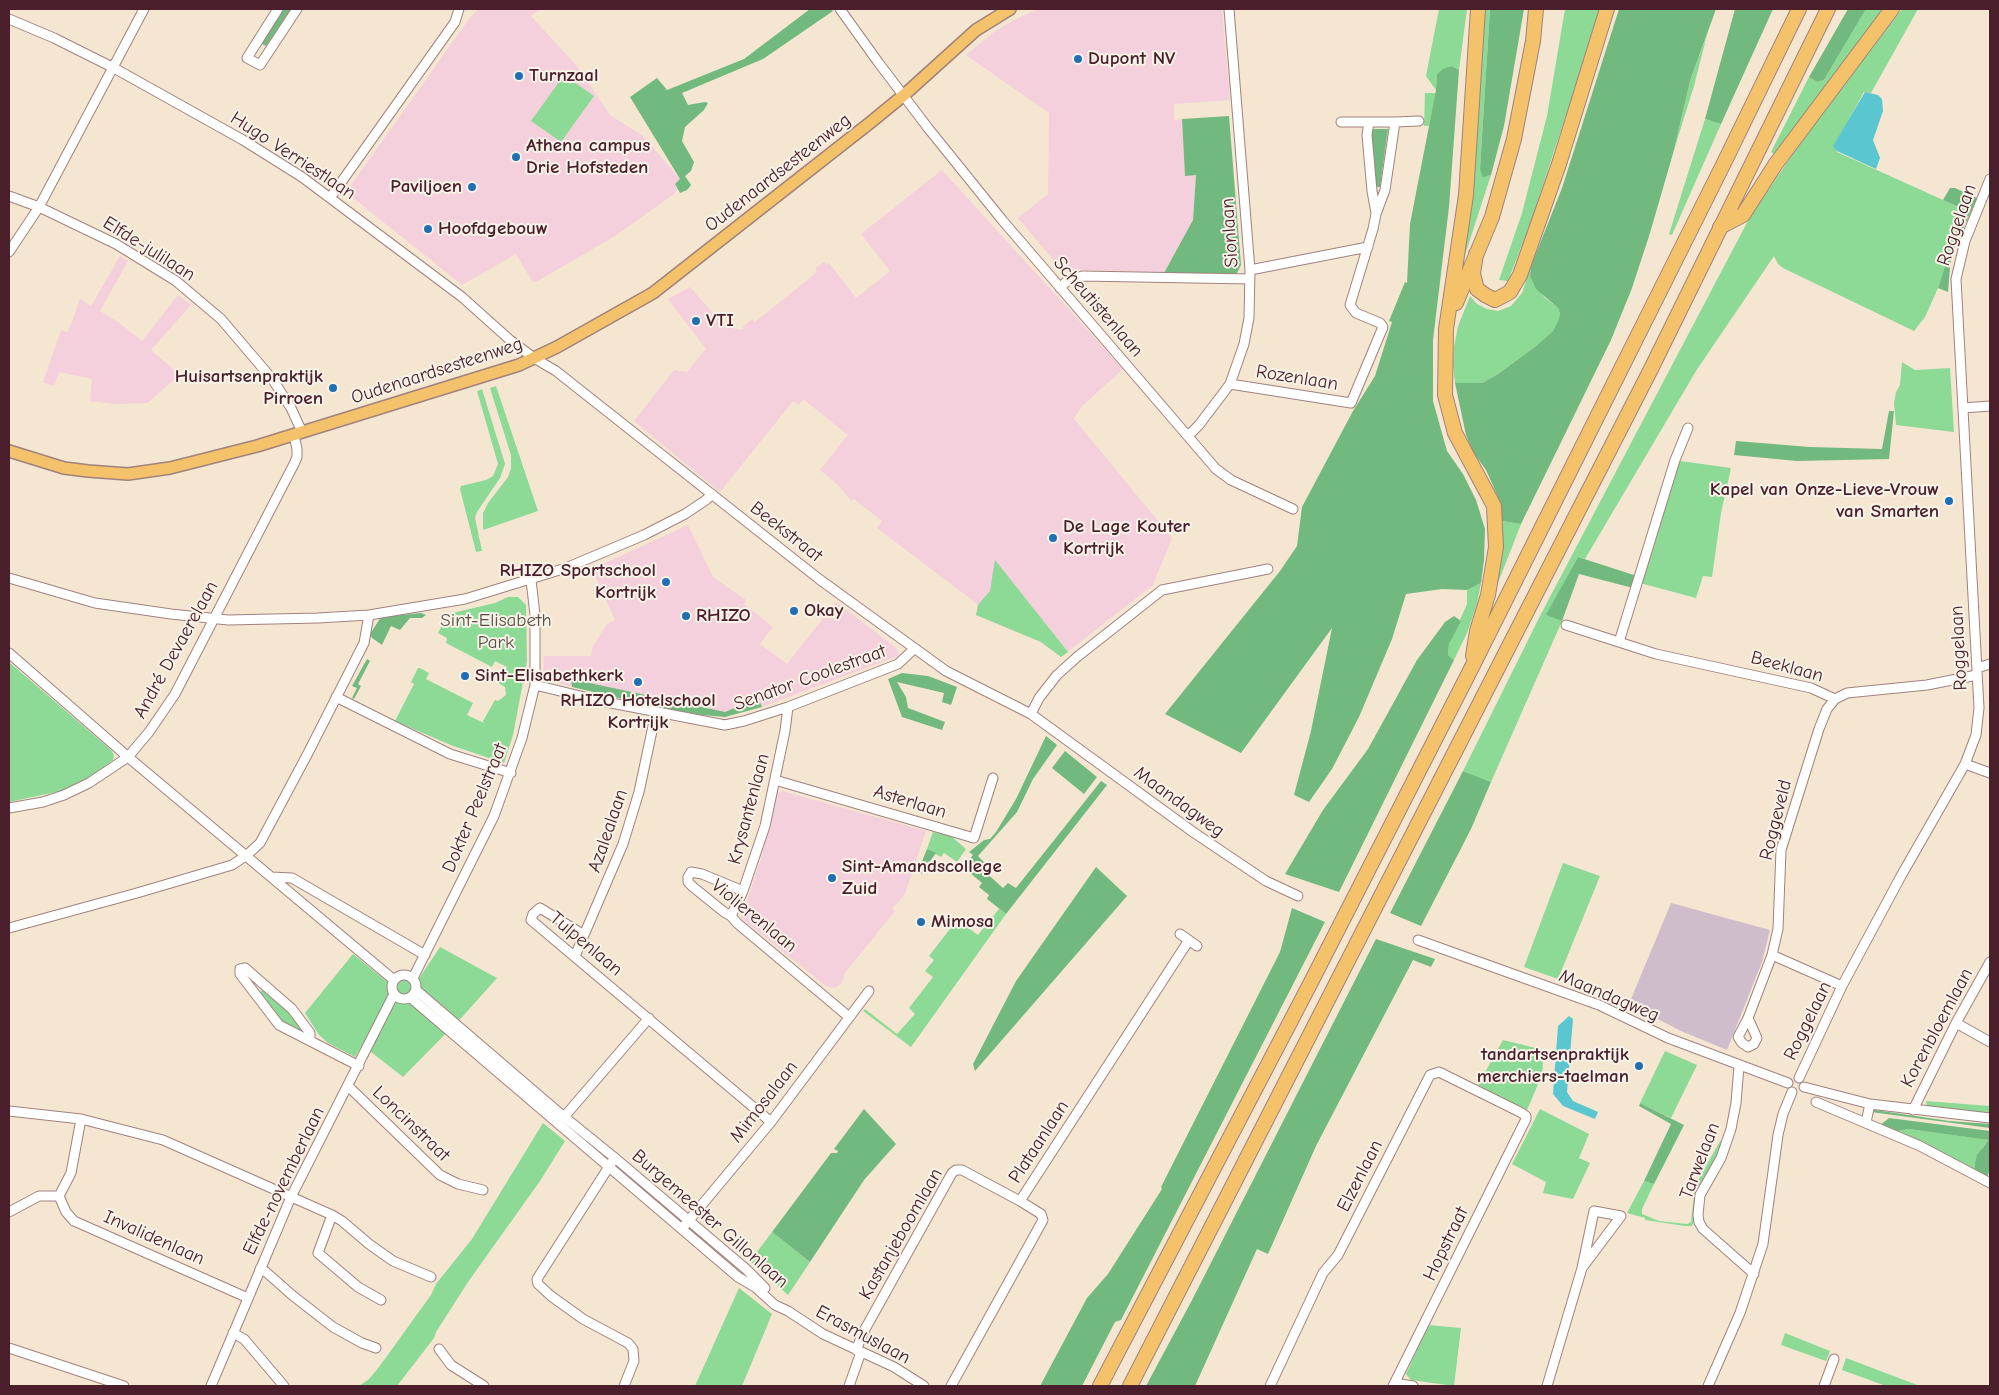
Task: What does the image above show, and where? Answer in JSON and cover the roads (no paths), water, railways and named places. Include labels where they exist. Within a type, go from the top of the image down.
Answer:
[{"type":"highway","points":[[1472,667],[1477,631],[1488,595],[1496,546],[1494,506],[1456,433],[1445,396],[1446,329],[1466,195],[1478,9]]},
{"type":"highway","points":[[1446,329],[1492,217],[1514,139],[1536,9]]},
{"type":"highway","points":[[1476,254],[1473,274],[1477,289],[1495,300],[1510,292],[1520,275],[1556,174],[1607,9]]},
{"type":"highway","points":[[1100,1386],[1309,986],[1472,667],[1799,9]]},
{"type":"highway","points":[[1130,1386],[1637,396],[1828,9]]},
{"type":"highway","points":[[1720,227],[1743,216],[1775,165],[1892,9]]},
{"type":"main road","name":"Oudenaardsesteenweg","points":[[9,451],[64,468],[128,474],[195,463],[298,434],[508,370],[601,323],[652,293],[904,96],[969,36],[1010,9]]},
{"type":"street","points":[[9,252],[40,207],[144,9]]},
{"type":"street","points":[[278,9],[247,58],[260,65],[297,9]]},
{"type":"street","points":[[330,198],[455,22],[459,9]]},
{"type":"street","name":"Scheutistenlaan","points":[[840,9],[904,96],[1003,221],[1218,471],[1231,480],[1293,509]]},
{"type":"street","name":"Sionlaan","points":[[1188,436],[1199,425],[1230,384],[1247,334],[1250,275],[1229,9]]},
{"type":"street","name":"Hugo Verriestlaan","points":[[9,19],[54,38],[114,68],[243,140],[330,198],[462,297],[492,325],[534,358]]},
{"type":"street","points":[[1340,122],[1419,121]]},
{"type":"street","name":"Rozenlaan","points":[[1368,122],[1372,191],[1376,214]]},
{"type":"street","name":"Rozenlaan","points":[[1230,384],[1351,403],[1383,327],[1380,323],[1356,313],[1350,304],[1376,214],[1385,190],[1395,122]]},
{"type":"street","name":"Roggelaan","points":[[1799,1078],[1842,986],[1901,876],[1965,764],[1976,735],[1979,720],[1977,672],[1956,280],[1965,241],[1990,179]]},
{"type":"street","name":"Elfde-julilaan","points":[[9,196],[40,207],[116,244],[176,281],[214,313],[272,380],[291,408],[298,434]]},
{"type":"street","points":[[1060,288],[1068,280],[1082,276],[1250,275],[1368,247]]},
{"type":"street","name":"Beekstraat","points":[[534,358],[551,366],[819,579],[914,648],[952,675],[1031,714],[1047,725]]},
{"type":"street","points":[[1963,408],[1990,406]]},
{"type":"street","points":[[1619,642],[1675,460],[1688,428]]},
{"type":"street","name":"André Devaerelaan","points":[[9,808],[43,802],[90,783],[128,757],[149,732],[175,694],[294,464],[297,457],[298,434]]},
{"type":"street","points":[[9,578],[95,602],[172,614],[214,618],[309,618],[369,615],[465,599],[531,580],[611,550],[644,535],[684,514],[712,494]]},
{"type":"street","points":[[1031,714],[1039,698],[1057,675],[1077,656],[1162,590],[1268,569]]},
{"type":"street","name":"Dokter Peelstraat","points":[[413,978],[494,816],[522,738],[535,684],[535,615],[531,580]]},
{"type":"street","points":[[9,928],[227,866],[247,855],[260,843],[308,755],[364,643],[369,615]]},
{"type":"street","name":"Beeklaan","points":[[1566,625],[1656,654],[1811,688],[1835,699],[1847,693],[1927,685],[1977,672],[1990,664]]},
{"type":"street","name":"Senator Coolestraat","points":[[535,684],[570,694],[726,725],[744,722],[788,707],[898,664],[914,648]]},
{"type":"street","points":[[9,653],[128,757],[394,980]]},
{"type":"street","points":[[336,697],[450,754],[511,773]]},
{"type":"street","name":"Roggeveld","points":[[1748,1018],[1772,955],[1778,928],[1781,850],[1819,729],[1827,709],[1835,699]]},
{"type":"street","name":"Krysantenlaan","points":[[732,916],[743,891],[765,826],[785,731],[788,707]]},
{"type":"street","name":"Azalealaan","points":[[575,956],[623,844],[639,792],[656,712]]},
{"type":"street","name":"Maandagweg","points":[[1047,725],[1192,832],[1266,882],[1298,896]]},
{"type":"street","points":[[1965,764],[1990,773]]},
{"type":"street","name":"Asterlaan","points":[[775,780],[974,838],[993,778]]},
{"type":"street","name":"Violierenlaan","points":[[743,891],[702,874],[691,872],[688,878],[688,882],[724,912],[732,916],[737,923],[849,1018]]},
{"type":"street","points":[[271,878],[292,878],[425,955]]},
{"type":"street","name":"Tulpenlaan","points":[[584,935],[540,908],[533,914],[531,920],[771,1122]]},
{"type":"street","points":[[1180,934],[1198,946]]},
{"type":"street","name":"Plataanlaan","points":[[951,1386],[1043,1220],[1041,1214],[1020,1201],[1189,940]]},
{"type":"street","name":"Maandagweg","points":[[1418,940],[1599,1005],[1668,1038],[1788,1083]]},
{"type":"street","points":[[1772,955],[1842,986]]},
{"type":"street","name":"Korenbloemlaan","points":[[1913,1110],[1956,1023],[1990,962]]},
{"type":"street","points":[[310,1040],[310,1033],[292,1009],[245,968],[240,969],[240,974],[251,990],[279,1024],[359,1066]]},
{"type":"street","points":[[394,994],[392,987],[394,980],[403,975],[413,978],[416,984],[413,994]]},
{"type":"street","name":"Mimosalaan","points":[[681,1229],[771,1122],[869,991]]},
{"type":"street","name":"Burgemeester Gillonlaan","points":[[394,994],[402,999],[413,994]]},
{"type":"street","name":"Elfde-novemberlaan","points":[[211,1386],[291,1197],[394,994]]},
{"type":"street","name":"Burgemeester Gillonlaan","points":[[413,994],[615,1158],[746,1269],[788,1311]]},
{"type":"street","name":"Burgemeester Gillonlaan","points":[[413,994],[681,1229],[738,1277],[755,1287],[775,1305],[788,1311]]},
{"type":"street","points":[[564,1117],[649,1018]]},
{"type":"street","points":[[1956,1023],[1990,1042]]},
{"type":"street","name":"Tarwelaan","points":[[1739,1066],[1736,1103],[1731,1129],[1721,1158],[1700,1195],[1698,1215],[1703,1229],[1754,1274]]},
{"type":"street","name":"Elzenlaan","points":[[1270,1386],[1323,1273],[1338,1255],[1430,1075],[1440,1072],[1526,1116]]},
{"type":"street","points":[[1794,1077],[1799,1078],[1804,1086],[1799,1092],[1792,1092],[1788,1088],[1788,1083],[1794,1077]]},
{"type":"street","name":"Loncinstraat","points":[[348,1086],[440,1175],[458,1184],[483,1190]]},
{"type":"street","points":[[1804,1086],[1870,1104],[1990,1118]]},
{"type":"street","points":[[1708,1386],[1737,1321],[1754,1274],[1762,1244],[1778,1135],[1783,1114],[1792,1092]]},
{"type":"street","points":[[1816,1102],[1920,1146],[1990,1183]]},
{"type":"street","points":[[1866,1122],[1870,1104]]},
{"type":"street","points":[[9,1111],[80,1119],[162,1140],[332,1215],[394,1261],[431,1278]]},
{"type":"street","name":"Hopstraat","points":[[1394,1384],[1526,1116]]},
{"type":"street","points":[[9,1212],[39,1196],[58,1196],[72,1173],[80,1119]]},
{"type":"street","points":[[615,1158],[537,1279],[538,1284],[583,1319],[628,1343],[633,1349],[635,1356],[624,1386]]},
{"type":"street","name":"Kastanjeboomlaan","points":[[848,1386],[859,1351],[952,1173],[956,1170],[962,1170],[1020,1201]]},
{"type":"street","name":"Invalidenlaan","points":[[58,1196],[66,1212],[74,1221],[248,1298]]},
{"type":"street","points":[[1547,1386],[1582,1268],[1594,1211],[1621,1216],[1582,1268]]},
{"type":"street","points":[[332,1215],[318,1253],[358,1287],[381,1300]]},
{"type":"street","points":[[260,1269],[333,1327],[362,1343],[376,1348]]},
{"type":"street","name":"Erasmuslaan","points":[[788,1311],[823,1334],[894,1367],[924,1386]]},
{"type":"street","points":[[233,1333],[244,1339],[284,1386]]},
{"type":"street","points":[[9,1348],[124,1386]]},
{"type":"street","points":[[439,1349],[451,1365],[484,1386]]},
{"type":"street","points":[[1824,1386],[1834,1359]]},
{"type":"street","points":[[1394,1384],[1413,1386]]},
{"type":"water","points":[[1865,92],[1878,95],[1882,99],[1883,111],[1873,140],[1880,158],[1876,169],[1837,151],[1833,146]]},
{"type":"water","points":[[1569,1016],[1573,1019],[1567,1092],[1573,1101],[1598,1112],[1595,1119],[1563,1106],[1553,1094],[1558,1026]]},
{"type":"place","name":"Dupont NV","points":[[1078,59]]},
{"type":"place","name":"Turnzaal","points":[[519,76]]},
{"type":"place","name":"Athena campus Drie Hofsteden","points":[[516,157]]},
{"type":"place","name":"Paviljoen","points":[[472,187]]},
{"type":"place","name":"Hoofdgebouw","points":[[428,229]]},
{"type":"place","name":"VTI","points":[[696,321]]},
{"type":"place","name":"Huisartsenpraktijk Pirroen","points":[[333,388]]},
{"type":"place","name":"Kapel van Onze-Lieve-Vrouw van Smarten","points":[[1949,501]]},
{"type":"place","name":"De Lage Kouter Kortrijk","points":[[1053,538]]},
{"type":"place","name":"RHIZO Sportschool Kortrijk","points":[[666,582]]},
{"type":"place","name":"Okay","points":[[794,611]]},
{"type":"place","name":"RHIZO","points":[[686,616]]},
{"type":"place","name":"Sint-Elisabethkerk","points":[[465,676]]},
{"type":"place","name":"RHIZO Hotelschool Kortrijk","points":[[638,682]]},
{"type":"place","name":"Sint-Amandscollege Zuid","points":[[832,878]]},
{"type":"place","name":"Mimosa","points":[[921,922]]},
{"type":"place","name":"tandartsenpraktijk merchiers-taelman","points":[[1639,1066]]},
{"type":"park label","name":"Sint-Elisabeth Park","points":[[496,632]]}]
